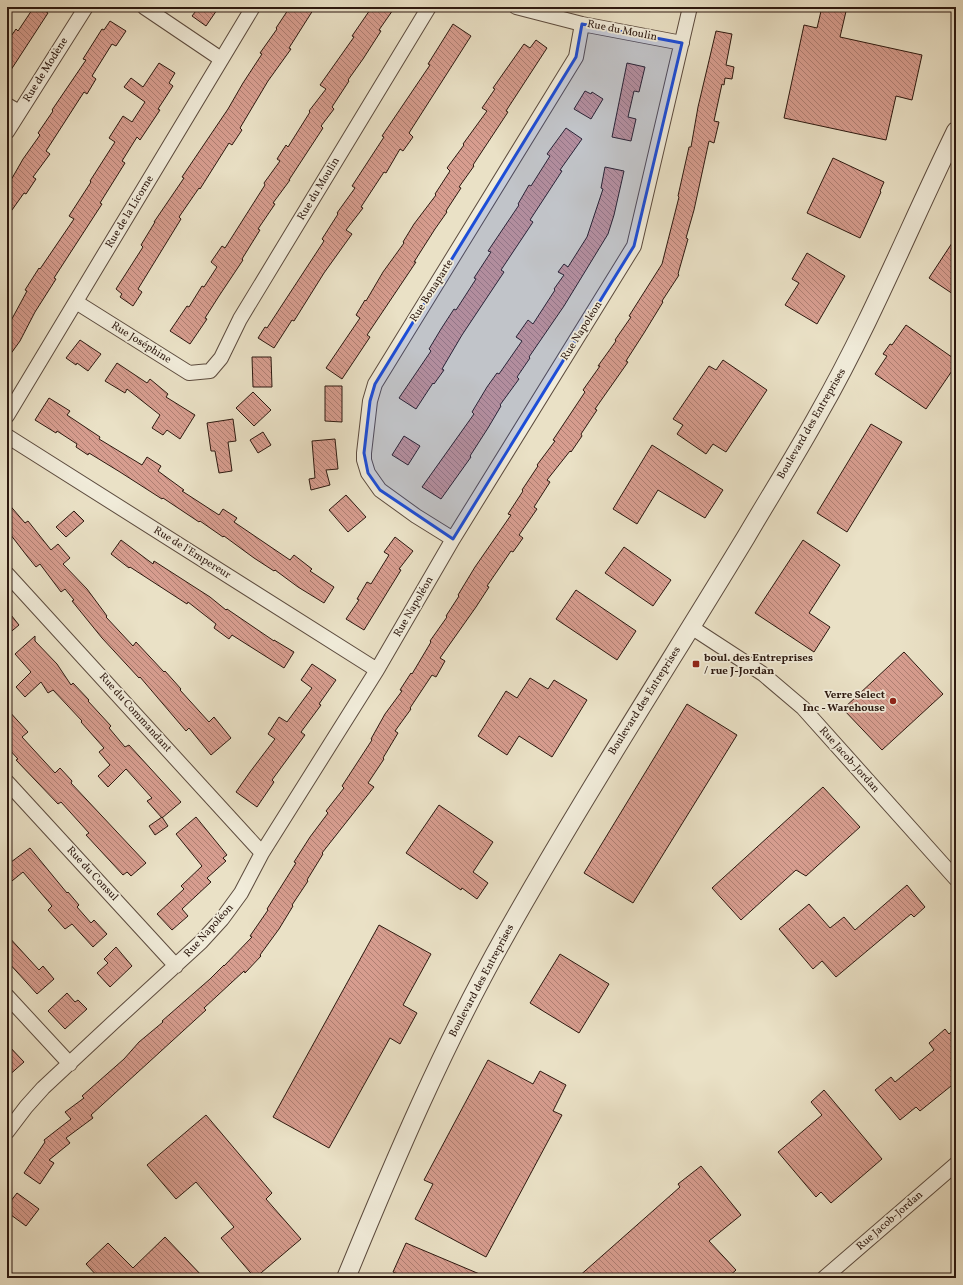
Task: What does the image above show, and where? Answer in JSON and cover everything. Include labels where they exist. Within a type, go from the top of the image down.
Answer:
[{"type":"street","name":"Rue de Modène","points":[[7,132],[86,7]]},
{"type":"street","points":[[144,7],[221,59]]},
{"type":"street","name":"Rue de la Licorne","points":[[7,416],[253,7]]},
{"type":"street","name":"Rue du Moulin","points":[[210,371],[221,358],[240,319],[429,7]]},
{"type":"street","name":"Rue du Moulin","points":[[516,7],[582,24],[682,43]]},
{"type":"street","name":"Rue Napoléon","points":[[7,1132],[26,1107],[117,1019],[202,942],[222,919],[241,893],[262,853],[377,670],[453,539],[634,246],[690,7]]},
{"type":"street","name":"Rue Bonaparte","points":[[453,539],[416,516],[380,490],[368,472],[364,460],[364,453],[370,401],[375,384],[576,56],[582,24]]},
{"type":"street","points":[[7,105],[19,112]]},
{"type":"street","name":"Boulevard des Entreprises","points":[[346,1278],[414,1118],[450,1041],[494,956],[579,809],[802,444],[840,375],[877,302],[956,131]]},
{"type":"street","name":"Rue Joséphine","points":[[76,302],[189,373],[210,371]]},
{"type":"street","name":"Rue de l'Empereur","points":[[7,436],[377,670]]},
{"type":"street","name":"Rue du Commandant","points":[[7,574],[262,853]]},
{"type":"street","name":"Rue Jacob-Jordan","points":[[691,627],[753,666],[811,716],[956,879]]},
{"type":"street","name":"Rue du Consul","points":[[7,782],[176,966]]},
{"type":"street","points":[[7,996],[70,1064]]},
{"type":"street","name":"Rue Jacob-Jordan","points":[[824,1278],[956,1164]]},
{"type":"highlighted area","points":[[582,24],[682,43],[634,246],[453,539],[380,490],[368,473],[364,453],[370,401],[375,384],[576,57]]},
{"type":"building","points":[[34,7],[39,7],[48,13],[7,76],[7,42],[16,29],[18,31]]},
{"type":"building","points":[[199,7],[219,7],[206,26],[192,16]]},
{"type":"building","points":[[290,7],[315,7],[289,48],[291,49],[268,81],[240,128],[242,130],[232,145],[229,143],[200,189],[199,188],[179,217],[181,219],[138,289],[142,292],[133,306],[120,297],[122,294],[116,289],[143,247],[141,245],[154,222],[184,178],[182,177],[228,109],[262,54],[260,53]]},
{"type":"building","points":[[372,7],[395,7],[379,30],[381,31],[363,59],[348,80],[349,81],[332,107],[334,109],[321,126],[323,128],[290,180],[273,203],[275,204],[258,229],[260,230],[242,259],[243,260],[190,344],[170,331],[187,306],[189,307],[202,286],[204,287],[217,267],[211,262],[222,246],[225,248],[265,185],[264,183],[280,161],[277,159],[286,145],[288,147],[310,112],[309,111],[326,89],[320,85],[354,37],[352,36]]},
{"type":"building","points":[[822,7],[847,7],[840,37],[922,55],[912,100],[896,96],[886,140],[784,118],[804,25],[817,28]]},
{"type":"building","points":[[110,21],[126,31],[116,46],[112,44],[92,76],[96,79],[87,94],[84,92],[46,151],[50,154],[33,177],[36,179],[7,217],[7,187],[23,159],[40,135],[38,133],[53,111],[52,110],[86,60],[83,59],[102,29],[104,30]]},
{"type":"building","points":[[453,24],[471,36],[409,133],[413,137],[403,151],[400,149],[386,173],[384,172],[361,207],[363,208],[346,230],[352,234],[324,273],[294,321],[292,320],[274,348],[258,338],[265,327],[267,328],[324,241],[322,239],[338,214],[337,213],[355,188],[352,186],[384,137],[382,136],[430,65],[428,64]]},
{"type":"building","points":[[716,31],[732,34],[726,65],[734,67],[732,79],[725,78],[724,85],[722,84],[714,121],[719,122],[714,143],[709,141],[694,210],[686,238],[688,239],[678,274],[679,275],[626,361],[628,362],[595,409],[597,410],[581,434],[582,436],[571,452],[570,451],[547,480],[550,482],[534,507],[537,509],[519,535],[523,538],[513,552],[511,551],[487,586],[489,587],[476,607],[440,658],[445,661],[436,677],[432,675],[410,708],[411,709],[395,731],[398,733],[383,758],[384,759],[368,783],[374,787],[322,853],[323,854],[307,880],[308,881],[292,905],[293,906],[279,929],[260,955],[261,956],[245,973],[244,971],[204,1008],[206,1010],[91,1115],[93,1118],[66,1138],[70,1143],[49,1160],[54,1163],[40,1184],[24,1173],[45,1142],[44,1140],[71,1119],[65,1112],[84,1098],[82,1096],[124,1059],[139,1042],[224,966],[252,937],[250,936],[268,910],[267,909],[296,863],[294,862],[328,813],[326,811],[344,788],[342,786],[372,740],[371,739],[385,714],[402,691],[400,690],[411,673],[412,674],[431,642],[430,641],[447,617],[446,616],[475,567],[511,515],[508,514],[538,466],[537,465],[555,441],[553,440],[585,392],[583,390],[631,317],[629,316],[662,264],[679,197],[689,147],[691,147],[698,107]]},
{"type":"building","points":[[536,40],[547,48],[506,111],[508,112],[473,165],[474,166],[459,187],[461,188],[414,262],[416,262],[367,335],[370,337],[342,379],[326,368],[360,318],[356,315],[383,272],[404,243],[403,242],[414,224],[436,195],[435,194],[450,171],[447,168],[487,111],[482,108],[495,89],[493,88],[524,44],[530,48]]},
{"type":"building","points":[[159,63],[175,73],[169,83],[173,86],[158,109],[160,110],[140,140],[137,137],[122,161],[125,163],[100,203],[102,204],[54,278],[56,279],[35,312],[20,341],[7,359],[7,328],[27,291],[25,290],[74,219],[69,216],[115,142],[109,138],[123,116],[132,122],[145,102],[124,87],[131,78],[143,87]]},
{"type":"building","points":[[627,63],[645,67],[639,92],[634,91],[628,117],[636,119],[631,141],[612,137]]},
{"type":"building","points":[[585,91],[591,94],[592,92],[603,99],[591,119],[574,109]]},
{"type":"building","points":[[566,128],[582,139],[560,170],[562,171],[530,220],[533,222],[501,270],[504,272],[462,335],[442,369],[444,370],[434,384],[433,383],[416,409],[399,398],[431,351],[429,349],[441,329],[454,309],[456,310],[476,279],[474,278],[491,252],[488,251],[519,205],[518,204],[529,185],[531,186],[550,156],[547,154]]},
{"type":"building","points":[[833,158],[884,182],[860,238],[807,213]]},
{"type":"building","points":[[605,167],[624,171],[608,234],[564,306],[529,357],[530,358],[517,377],[519,379],[500,405],[501,406],[470,456],[471,457],[441,499],[422,487],[474,414],[472,412],[487,387],[497,373],[499,374],[522,341],[516,337],[528,320],[533,324],[555,290],[554,289],[564,275],[558,272],[564,264],[568,267],[587,237],[603,189],[601,188]]},
{"type":"building","points":[[956,237],[956,296],[929,278]]},
{"type":"building","points":[[807,253],[845,276],[817,324],[785,305],[799,283],[792,279]]},
{"type":"building","points":[[906,325],[956,360],[956,365],[926,409],[875,374],[887,356],[883,354],[890,344],[892,345]]},
{"type":"building","points":[[80,340],[101,354],[88,371],[77,363],[76,365],[66,358]]},
{"type":"building","points":[[252,357],[271,357],[272,387],[253,387]]},
{"type":"building","points":[[723,360],[767,390],[726,452],[713,444],[706,454],[677,434],[683,425],[673,419],[709,366],[716,370]]},
{"type":"building","points":[[117,363],[147,383],[150,379],[168,394],[166,397],[195,415],[180,439],[167,430],[163,435],[152,428],[160,415],[127,389],[125,393],[105,381]]},
{"type":"building","points":[[325,386],[342,386],[342,422],[325,421]]},
{"type":"building","points":[[253,392],[271,410],[254,426],[236,408]]},
{"type":"building","points":[[49,398],[70,411],[67,415],[100,437],[99,439],[142,465],[147,457],[161,466],[158,471],[184,490],[182,491],[219,515],[223,509],[237,518],[234,522],[290,560],[294,555],[312,569],[310,571],[334,587],[324,603],[298,587],[275,570],[274,571],[254,558],[224,536],[223,537],[200,521],[199,522],[163,498],[162,499],[89,453],[88,455],[76,447],[77,444],[57,431],[56,433],[35,420]]},
{"type":"building","points":[[233,419],[236,441],[228,442],[232,471],[219,473],[215,451],[211,451],[207,423]]},
{"type":"building","points":[[871,424],[902,442],[847,532],[817,513]]},
{"type":"building","points":[[263,432],[271,445],[258,453],[250,440]]},
{"type":"building","points":[[404,436],[420,446],[408,465],[392,455]]},
{"type":"building","points":[[335,439],[338,469],[326,470],[330,485],[311,490],[309,479],[315,478],[312,441]]},
{"type":"building","points":[[652,445],[723,490],[705,518],[658,490],[637,524],[613,509]]},
{"type":"building","points":[[346,495],[366,517],[348,532],[329,510]]},
{"type":"building","points":[[7,502],[25,523],[28,521],[51,550],[58,544],[70,558],[63,564],[87,589],[107,616],[106,617],[133,646],[136,642],[164,672],[165,671],[209,722],[214,717],[231,738],[211,755],[189,728],[186,731],[140,677],[139,678],[102,638],[72,601],[74,600],[65,589],[61,592],[40,564],[36,567],[27,556],[7,530]]},
{"type":"building","points":[[74,511],[84,521],[66,537],[56,527]]},
{"type":"building","points":[[395,537],[413,551],[399,569],[401,570],[364,630],[346,619],[359,600],[357,599],[367,582],[371,584],[389,555],[384,552]]},
{"type":"building","points":[[121,540],[153,564],[154,561],[210,597],[226,610],[227,609],[274,641],[294,652],[284,668],[232,635],[229,639],[214,628],[216,624],[188,602],[187,604],[130,567],[129,568],[111,554]]},
{"type":"building","points":[[803,540],[840,565],[809,613],[830,627],[814,652],[755,613]]},
{"type":"building","points":[[624,547],[671,580],[653,606],[605,573]]},
{"type":"building","points":[[576,590],[636,631],[617,660],[556,619]]},
{"type":"building","points":[[7,610],[19,625],[7,635]]},
{"type":"building","points":[[35,636],[35,641],[57,664],[71,685],[73,683],[89,700],[88,701],[111,726],[109,728],[125,747],[129,745],[181,802],[162,818],[147,801],[152,798],[126,769],[108,787],[98,776],[110,765],[99,752],[104,748],[81,722],[82,721],[53,690],[48,693],[41,682],[25,697],[16,687],[31,672],[15,654]]},
{"type":"building","name":"Verre Select Inc - Warehouse","points":[[904,652],[943,694],[882,750],[843,709]]},
{"type":"building","points":[[312,664],[336,680],[319,704],[321,705],[301,732],[305,735],[272,780],[274,782],[257,807],[236,792],[275,739],[268,734],[279,717],[287,722],[312,688],[301,680]]},
{"type":"building","points":[[530,678],[548,689],[554,680],[587,700],[552,757],[519,736],[507,755],[478,736],[506,691],[517,698]]},
{"type":"building","points":[[687,704],[737,735],[633,903],[584,873]]},
{"type":"building","points":[[7,709],[28,732],[22,737],[55,773],[60,768],[72,781],[71,783],[146,863],[131,876],[127,872],[123,875],[86,835],[89,833],[61,802],[58,804],[16,760],[18,759],[7,747]]},
{"type":"building","points":[[823,787],[860,827],[806,876],[796,870],[741,920],[712,888]]},
{"type":"building","points":[[439,805],[493,842],[473,872],[488,883],[477,899],[406,853]]},
{"type":"building","points":[[162,817],[168,826],[155,835],[149,826]]},
{"type":"building","points":[[196,817],[227,855],[223,858],[226,861],[207,878],[211,882],[182,909],[188,916],[172,930],[157,914],[184,889],[181,886],[202,866],[176,834]]},
{"type":"building","points":[[30,848],[67,893],[68,892],[79,905],[77,907],[91,923],[94,920],[107,934],[93,947],[72,924],[65,929],[48,910],[52,906],[23,872],[7,885],[7,865]]},
{"type":"building","points":[[907,885],[925,907],[914,917],[911,914],[836,977],[822,961],[813,969],[779,929],[809,904],[830,928],[844,917],[855,930]]},
{"type":"building","points":[[379,925],[431,954],[403,1005],[417,1013],[400,1044],[390,1038],[329,1148],[273,1117]]},
{"type":"building","points":[[7,935],[39,970],[43,966],[54,979],[37,994],[7,961]]},
{"type":"building","points":[[116,947],[132,966],[110,987],[97,973],[108,963],[104,959]]},
{"type":"building","points":[[560,954],[609,984],[579,1033],[530,1003]]},
{"type":"building","points":[[67,993],[75,1002],[78,1000],[87,1009],[65,1029],[48,1011]]},
{"type":"building","points":[[956,1028],[956,1082],[920,1111],[916,1107],[900,1120],[875,1090],[891,1077],[895,1082],[934,1050],[929,1043],[945,1029],[949,1034]]},
{"type":"building","points":[[7,1044],[24,1062],[7,1077]]},
{"type":"building","points":[[488,1060],[533,1084],[540,1071],[566,1085],[553,1111],[562,1115],[486,1257],[415,1219],[433,1184],[424,1180]]},
{"type":"building","points":[[824,1090],[882,1159],[831,1203],[821,1192],[816,1197],[778,1152],[822,1115],[811,1102]]},
{"type":"building","points":[[206,1115],[272,1193],[266,1199],[301,1239],[255,1278],[221,1238],[234,1227],[196,1182],[176,1199],[147,1165]]},
{"type":"building","points":[[701,1166],[741,1215],[709,1241],[736,1270],[727,1278],[577,1278],[680,1187],[678,1184]]},
{"type":"building","points":[[17,1193],[39,1209],[26,1226],[7,1212],[7,1206]]},
{"type":"building","points":[[165,1237],[204,1278],[99,1278],[86,1264],[108,1243],[133,1268]]},
{"type":"building","points":[[406,1243],[489,1278],[406,1278],[393,1272]]},
{"type":"place","name":"boul. des Entreprises / rue J-Jordan","points":[[696,664]]},
{"type":"place","name":"Verre Select Inc - Warehouse","points":[[893,701]]}]
